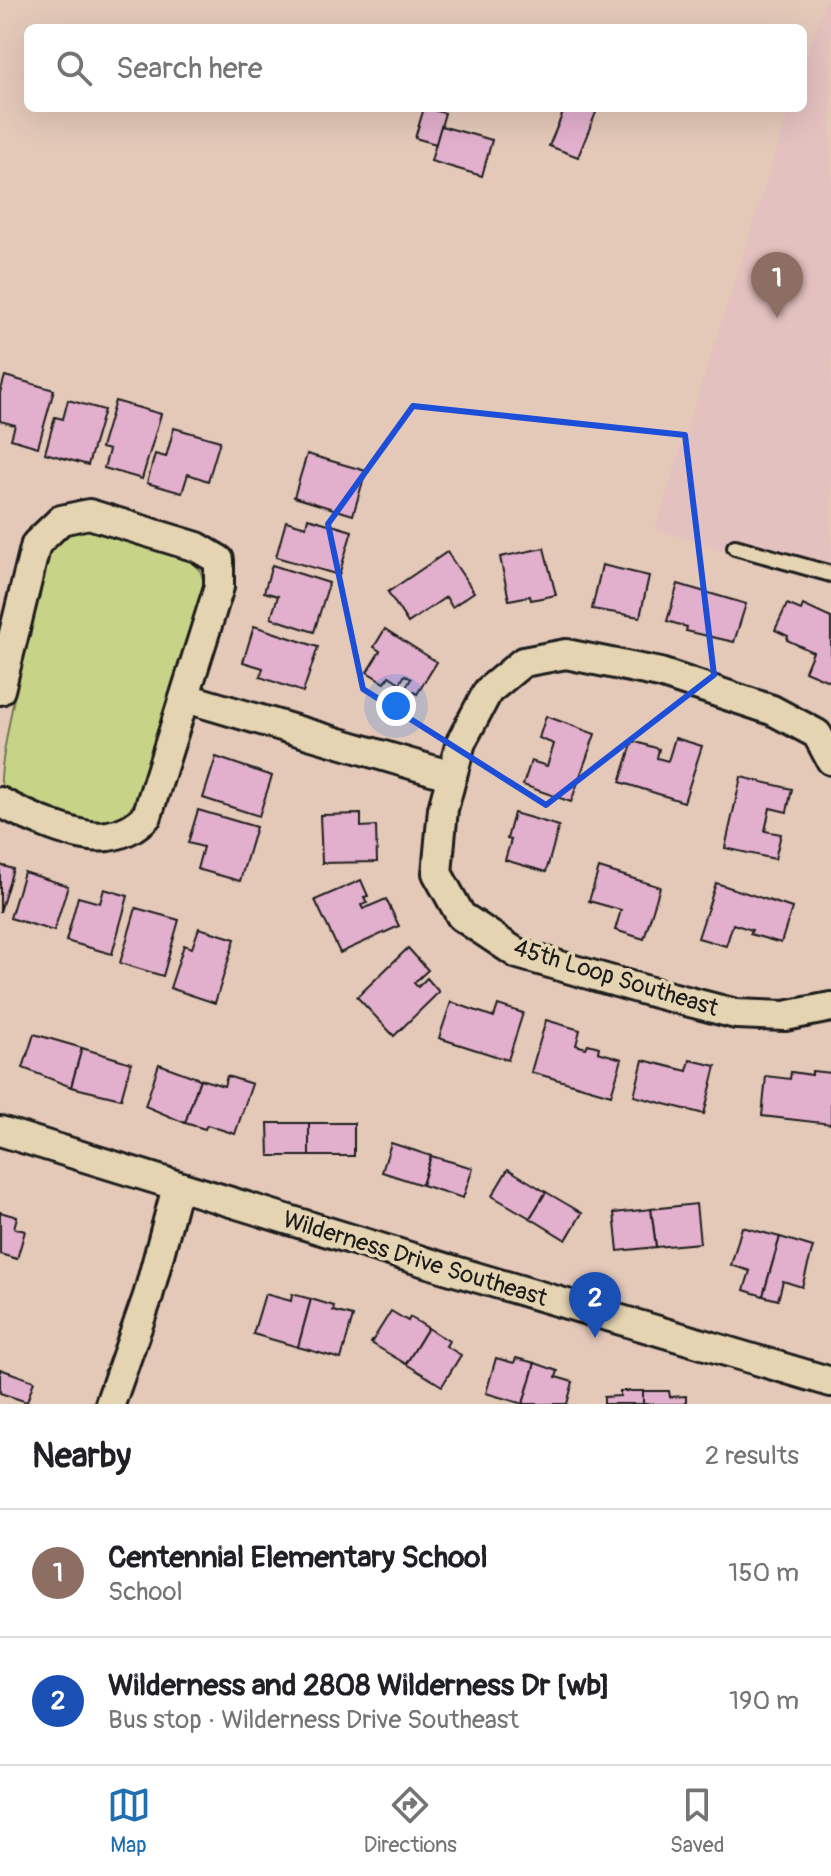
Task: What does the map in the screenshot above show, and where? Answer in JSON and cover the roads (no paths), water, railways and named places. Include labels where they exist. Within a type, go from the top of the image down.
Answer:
[{"type":"street","points":[[0,690],[36,544],[61,520],[89,514],[197,547],[219,560],[219,587],[147,816],[132,829],[106,837],[31,819],[0,802]]},
{"type":"street","name":"45th Loop Southeast","points":[[831,760],[817,734],[772,710],[660,673],[566,654],[523,662],[488,691],[461,742],[443,809],[437,873],[461,916],[518,954],[736,1014],[785,1016],[831,1007]]},
{"type":"street","points":[[186,698],[452,776]]},
{"type":"street","name":"Wilderness Drive Southeast","points":[[0,1131],[177,1187],[831,1382]]},
{"type":"street","points":[[110,1404],[148,1296],[177,1187]]},
{"type":"lane","points":[[735,547],[831,574]]},
{"type":"place","name":"Centennial Elementary School","points":[[777,318]]},
{"type":"place","name":"Wilderness and 2808 Wilderness Dr [wb]","points":[[595,1338]]}]
